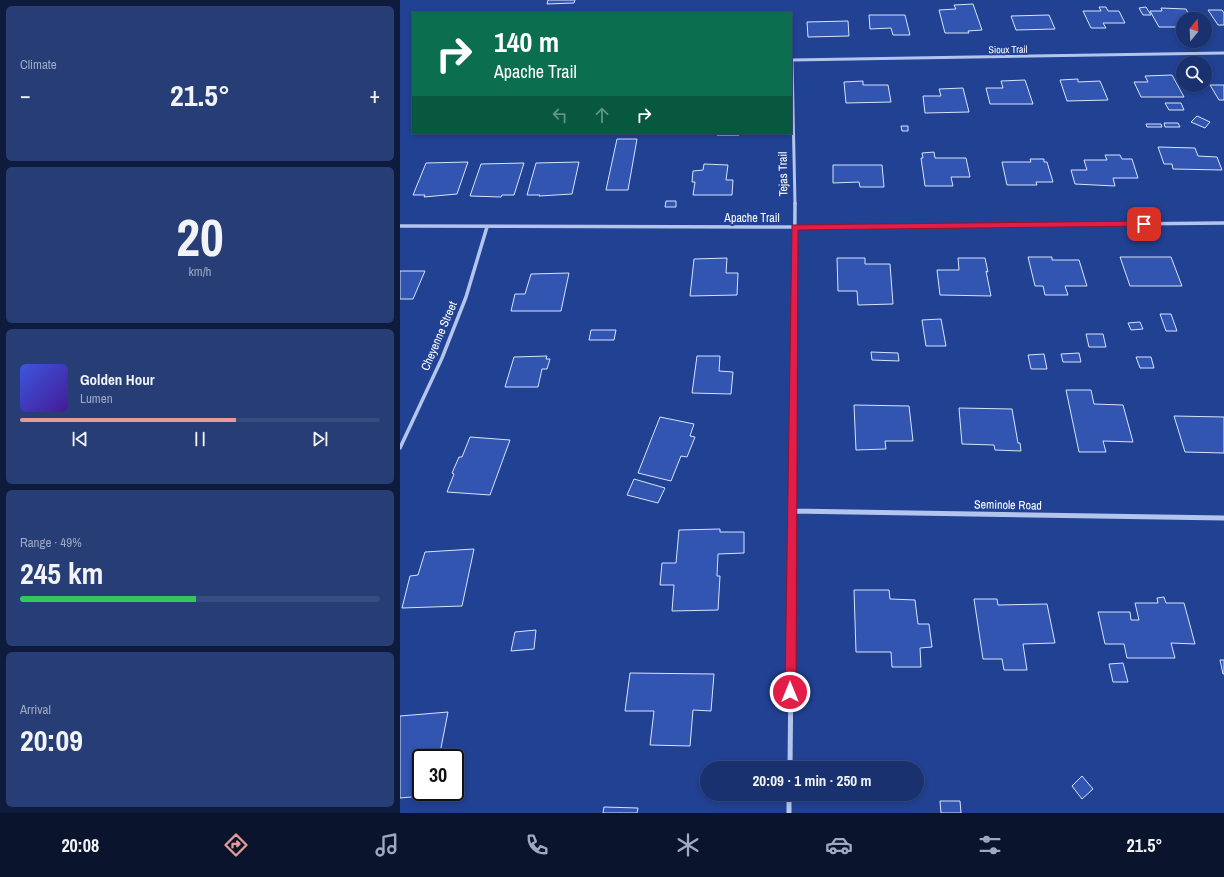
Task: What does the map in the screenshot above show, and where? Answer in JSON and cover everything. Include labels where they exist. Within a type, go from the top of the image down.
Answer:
[{"type":"street","name":"Sioux Trail","points":[[792,60],[1224,53]]},
{"type":"street","name":"Tejas Trail","points":[[790,761],[795,227],[792,60]]},
{"type":"street","name":"Apache Trail","points":[[400,226],[487,227],[540,225],[795,227],[1224,223]]},
{"type":"street","name":"Cheyenne Street","points":[[400,448],[442,358],[464,304],[487,227]]},
{"type":"street","name":"Seminole Road","points":[[792,511],[1224,518]]},
{"type":"street","points":[[789,801],[789,813]]},
{"type":"building","points":[[548,0],[575,0],[574,3],[547,4]]},
{"type":"building","points":[[973,4],[982,30],[968,31],[969,33],[945,33],[939,10],[956,9],[954,5]]},
{"type":"building","points":[[1099,7],[1106,7],[1108,11],[1119,11],[1125,23],[1103,23],[1106,28],[1091,28],[1083,11],[1101,11]]},
{"type":"building","points":[[1146,7],[1151,15],[1143,15],[1139,8]]},
{"type":"building","points":[[1161,8],[1186,9],[1188,12],[1176,12],[1176,27],[1159,27],[1150,11],[1162,11]]},
{"type":"building","points":[[1208,10],[1222,10],[1224,13],[1224,25],[1218,25],[1212,16],[1212,12]]},
{"type":"building","points":[[869,15],[905,15],[910,35],[893,35],[891,28],[870,29]]},
{"type":"building","points":[[1049,15],[1055,29],[1016,30],[1011,16]]},
{"type":"building","points":[[848,21],[849,36],[808,37],[807,22]]},
{"type":"building","points":[[1172,75],[1176,82],[1176,92],[1181,92],[1184,97],[1141,97],[1134,82],[1148,82],[1145,76]]},
{"type":"building","points":[[1078,79],[1078,82],[1100,81],[1108,100],[1067,101],[1060,80]]},
{"type":"building","points":[[1025,80],[1033,104],[990,104],[986,88],[1003,88],[1001,81]]},
{"type":"building","points":[[863,81],[863,85],[888,85],[891,102],[846,103],[844,82]]},
{"type":"building","points":[[1212,85],[1224,85],[1224,100],[1219,100],[1212,88]]},
{"type":"building","points":[[963,88],[969,112],[925,113],[923,96],[941,96],[939,89]]},
{"type":"building","points":[[1165,103],[1181,103],[1184,110],[1169,110]]},
{"type":"building","points":[[1197,116],[1210,122],[1205,128],[1191,122]]},
{"type":"building","points":[[1164,123],[1178,123],[1180,127],[1165,127]]},
{"type":"building","points":[[1146,124],[1161,124],[1162,127],[1147,127]]},
{"type":"building","points":[[901,126],[908,126],[908,131],[902,131]]},
{"type":"building","points":[[718,134],[739,134],[739,135]]},
{"type":"building","points":[[617,139],[637,139],[628,190],[606,190]]},
{"type":"building","points":[[1158,147],[1195,148],[1198,156],[1217,157],[1222,170],[1173,169],[1172,164],[1164,164]]},
{"type":"building","points":[[934,152],[935,158],[966,158],[970,177],[951,177],[953,186],[925,186],[921,158],[923,158],[922,153]]},
{"type":"building","points":[[1105,155],[1120,155],[1122,159],[1132,159],[1138,178],[1113,178],[1115,186],[1075,184],[1071,170],[1087,170],[1084,160],[1107,160]]},
{"type":"building","points":[[1030,159],[1044,159],[1044,162],[1047,162],[1053,182],[1036,182],[1037,185],[1007,185],[1002,162],[1031,162]]},
{"type":"building","points":[[468,162],[457,194],[424,197],[425,195],[413,195],[426,163]]},
{"type":"building","points":[[579,162],[572,194],[539,196],[540,195],[527,195],[536,163]]},
{"type":"building","points":[[524,163],[514,195],[502,195],[501,197],[470,196],[481,164]]},
{"type":"building","points":[[704,164],[728,165],[726,180],[733,180],[732,195],[693,195],[695,182],[692,182],[693,171],[703,170]]},
{"type":"building","points":[[833,165],[882,165],[884,187],[860,187],[859,182],[833,183]]},
{"type":"building","points":[[666,201],[676,201],[676,207],[665,207]]},
{"type":"building","points":[[1028,257],[1052,257],[1052,260],[1079,260],[1087,286],[1065,286],[1068,295],[1045,295],[1043,286],[1035,286]]},
{"type":"building","points":[[1120,257],[1171,257],[1182,286],[1130,286]]},
{"type":"building","points":[[727,258],[726,273],[738,273],[737,295],[690,296],[694,259]]},
{"type":"building","points":[[837,258],[865,258],[865,264],[890,264],[893,304],[858,305],[857,291],[838,291]]},
{"type":"building","points":[[958,258],[985,258],[991,296],[940,295],[937,270],[959,270]]},
{"type":"building","points":[[400,271],[425,271],[413,299],[400,299]]},
{"type":"building","points":[[569,273],[561,311],[511,311],[515,294],[525,294],[531,274]]},
{"type":"building","points":[[1160,314],[1171,314],[1177,331],[1166,331]]},
{"type":"building","points":[[941,319],[946,346],[926,346],[922,320]]},
{"type":"building","points":[[1140,322],[1143,329],[1131,330],[1128,323]]},
{"type":"building","points":[[591,330],[616,330],[614,340],[589,340]]},
{"type":"building","points":[[1086,334],[1103,334],[1106,347],[1089,347]]},
{"type":"building","points":[[871,352],[898,353],[899,361],[872,360]]},
{"type":"building","points":[[1079,353],[1081,362],[1063,362],[1061,354]]},
{"type":"building","points":[[1044,354],[1047,369],[1031,369],[1028,355]]},
{"type":"building","points":[[547,356],[546,359],[550,359],[547,369],[542,369],[538,387],[505,387],[514,357]]},
{"type":"building","points":[[697,356],[720,356],[719,371],[733,372],[731,394],[692,393]]},
{"type":"building","points":[[1136,357],[1151,357],[1154,368],[1140,368]]},
{"type":"building","points":[[1066,390],[1091,390],[1094,404],[1123,405],[1133,442],[1103,441],[1106,452],[1079,452]]},
{"type":"building","points":[[854,405],[909,406],[913,441],[885,441],[886,449],[856,450]]},
{"type":"building","points":[[959,408],[1012,409],[1018,443],[1020,443],[1021,451],[995,450],[994,445],[962,444]]},
{"type":"building","points":[[1174,416],[1224,417],[1224,453],[1185,452]]},
{"type":"building","points":[[660,417],[694,424],[690,436],[695,437],[687,457],[681,456],[671,481],[638,473]]},
{"type":"building","points":[[470,437],[510,440],[490,495],[447,492],[454,474],[452,473],[459,457],[462,457]]},
{"type":"building","points":[[634,479],[665,488],[658,503],[627,495]]},
{"type":"building","points":[[720,529],[720,532],[744,532],[744,553],[718,554],[717,576],[720,576],[718,610],[672,611],[674,585],[660,585],[662,563],[676,563],[679,530]]},
{"type":"building","points":[[474,549],[462,606],[402,608],[410,576],[418,575],[425,552]]},
{"type":"building","points":[[854,590],[889,590],[890,599],[915,600],[918,624],[929,624],[932,647],[920,648],[921,667],[892,667],[891,652],[856,652]]},
{"type":"building","points":[[1164,597],[1166,603],[1184,603],[1195,644],[1171,643],[1175,658],[1127,658],[1124,644],[1105,644],[1098,612],[1130,612],[1131,620],[1139,620],[1135,603],[1158,603],[1157,598]]},
{"type":"building","points":[[974,599],[997,599],[998,605],[1047,604],[1055,643],[1023,644],[1027,670],[1004,670],[1002,659],[983,659]]},
{"type":"building","points":[[536,630],[534,649],[511,651],[515,632]]},
{"type":"building","points":[[1220,660],[1224,660],[1224,674],[1223,674]]},
{"type":"building","points":[[1123,663],[1128,682],[1113,682],[1109,664]]},
{"type":"building","points":[[630,673],[714,674],[711,711],[693,710],[690,746],[650,745],[654,711],[625,711]]},
{"type":"building","points":[[448,712],[441,749],[412,749],[412,797],[400,798],[400,716]]},
{"type":"building","points":[[1082,776],[1093,789],[1082,799],[1072,786]]},
{"type":"building","points":[[940,801],[960,801],[961,813],[941,813]]},
{"type":"building","points":[[604,807],[638,808],[637,813],[603,813]]},
{"type":"route","points":[[790,692],[795,227],[1144,224]]}]
